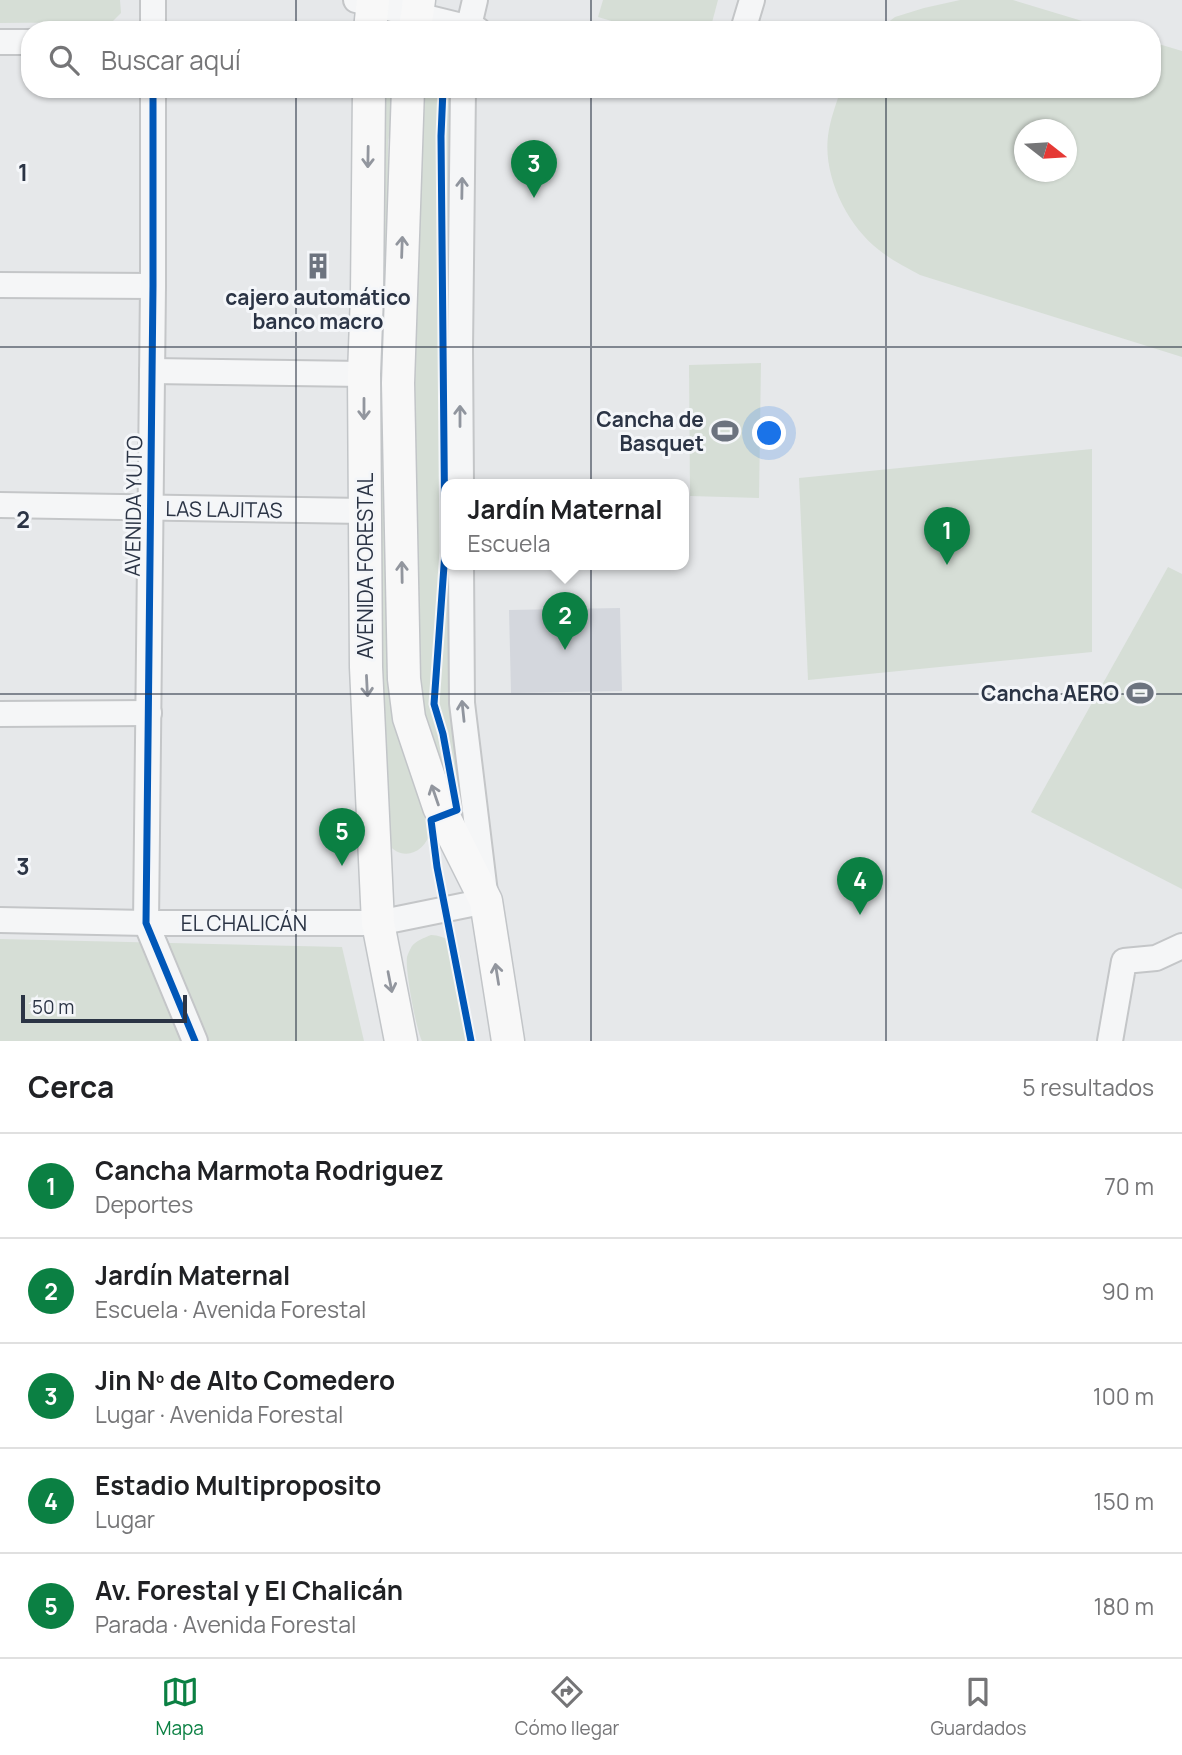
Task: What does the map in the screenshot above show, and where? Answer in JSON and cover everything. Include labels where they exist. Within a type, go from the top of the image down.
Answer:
[{"type":"main road","name":"AVENIDA FORESTAL","points":[[369,98],[364,374],[366,667],[379,923],[401,1041]]},
{"type":"main road","name":"AVENIDA FORESTAL","points":[[408,98],[398,383],[404,679],[409,718],[439,807],[486,901],[508,1041]]},
{"type":"street","points":[[153,0],[153,21]]},
{"type":"street","points":[[472,21],[475,0]]},
{"type":"street","points":[[746,21],[752,0]]},
{"type":"street","points":[[368,8],[440,21]]},
{"type":"street","points":[[0,42],[21,42]]},
{"type":"street","name":"AVENIDA YUTO","points":[[146,923],[153,98]]},
{"type":"street","points":[[461,479],[463,98]]},
{"type":"street","points":[[0,285],[153,286]]},
{"type":"street","points":[[152,371],[364,374]]},
{"type":"street","name":"LAS LAJITAS","points":[[0,505],[365,511]]},
{"type":"street","name":"AVENIDA FORESTAL","points":[[461,570],[462,704],[486,901]]},
{"type":"street","points":[[0,715],[149,713]]},
{"type":"street","name":"EL CHALICÁN","points":[[0,920],[379,923],[486,901]]},
{"type":"street","points":[[146,923],[195,1041]]},
{"type":"street","points":[[1110,1041],[1124,961],[1156,958],[1182,946]]},
{"type":"shaded area","points":[[0,0],[120,0],[121,13],[113,21],[0,23]]},
{"type":"shaded area","points":[[603,0],[718,0],[712,21],[612,21],[598,17]]},
{"type":"shaded area","points":[[960,0],[1013,0],[1082,21],[890,21],[924,8]]},
{"type":"shaded area","points":[[1161,45],[1182,51],[1182,357],[920,275],[888,257],[867,240],[840,199],[829,167],[828,136],[838,98],[1161,98]]},
{"type":"shaded area","points":[[382,98],[395,98],[388,142],[387,301],[431,830],[423,846],[410,853],[395,851],[383,837],[378,406]]},
{"type":"shaded area","points":[[422,98],[450,98],[446,479],[441,479],[441,570],[448,570],[450,698],[463,810],[458,815],[422,721],[416,684],[411,407]]},
{"type":"shaded area","name":"Cancha de Basquet","points":[[761,363],[759,498],[690,496],[689,365]]},
{"type":"shaded area","points":[[1092,449],[1092,652],[808,680],[799,478]]},
{"type":"shaded area","name":"Cancha AERO","points":[[1168,567],[1182,574],[1182,889],[1031,812]]},
{"type":"shaded area","points":[[620,608],[622,691],[511,693],[509,610]]},
{"type":"shaded area","points":[[431,935],[449,940],[460,955],[471,1026],[465,1041],[422,1041],[409,986],[407,957],[414,944]]},
{"type":"shaded area","points":[[0,939],[342,947],[364,1041],[0,1041]]},
{"type":"cycle path","points":[[153,98],[146,923],[195,1041]]},
{"type":"cycle path","points":[[443,98],[444,479]]},
{"type":"cycle path","points":[[444,570],[434,704],[443,734],[457,810],[431,820],[437,867],[471,1041]]},
{"type":"place","name":"Jin Nº de Alto Comedero","points":[[534,198]]},
{"type":"place","name":"cajero automático banco macro","points":[[318,266]]},
{"type":"place","name":"Cancha de Basquet","points":[[725,431]]},
{"type":"place","name":"Cancha Marmota Rodriguez","points":[[947,565]]},
{"type":"place","name":"Jardín Maternal","points":[[565,650]]},
{"type":"place","name":"Cancha AERO","points":[[1140,693]]},
{"type":"place","name":"Av. Forestal y El Chalicán","points":[[342,866]]},
{"type":"place","name":"Estadio Multiproposito","points":[[860,915]]}]
